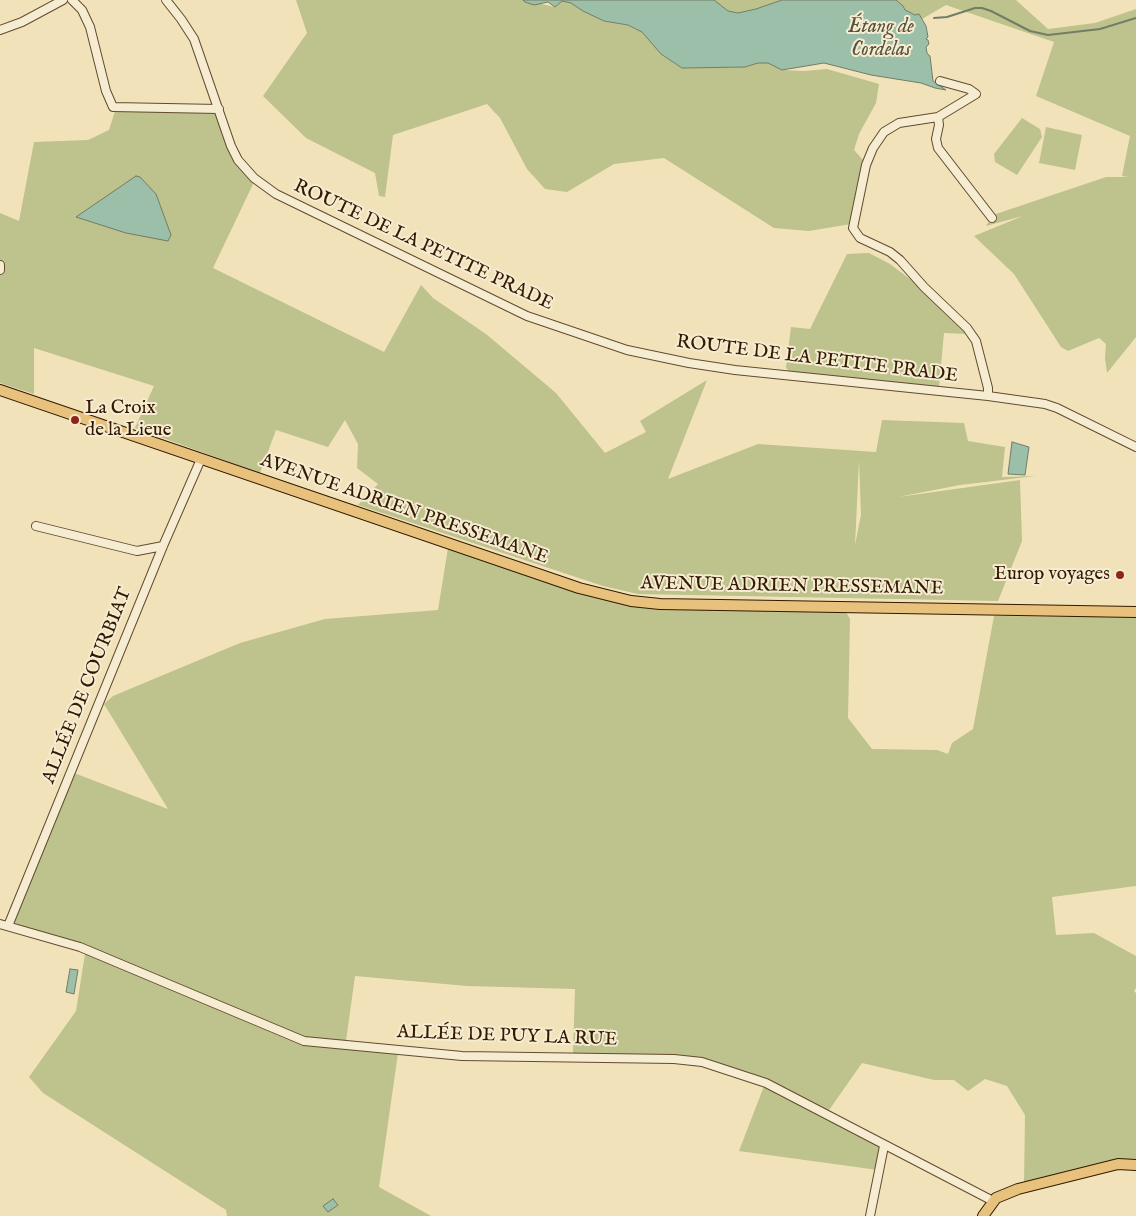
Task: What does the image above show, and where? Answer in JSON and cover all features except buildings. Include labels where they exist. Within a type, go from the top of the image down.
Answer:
[{"type":"main road","name":"AVENUE ADRIEN PRESSEMANE","points":[[0,390],[579,588],[631,601],[670,604],[1136,612]]},
{"type":"main road","points":[[983,1216],[993,1201],[1002,1195],[1118,1164],[1136,1165]]},
{"type":"street","points":[[0,30],[22,22],[63,0]]},
{"type":"street","points":[[72,0],[82,10],[90,27],[106,92],[113,107],[218,110]]},
{"type":"street","name":"ROUTE DE LA PETITE PRADE","points":[[166,0],[194,39],[231,146],[238,160],[254,178],[276,194],[527,316],[627,350],[689,363],[735,370],[988,396],[1045,404],[1058,408],[1136,447]]},
{"type":"street","points":[[940,81],[969,89],[976,94],[938,117],[899,123],[888,128],[879,138],[869,156],[862,177],[853,228],[860,238],[890,252],[900,260],[967,328],[976,341],[988,388],[988,396]]},
{"type":"street","points":[[938,117],[939,125],[936,139],[938,148],[992,218]]},
{"type":"street","points":[[0,265],[0,270]]},
{"type":"street","name":"ALLÉE DE COURBIAT","points":[[4,925],[201,459]]},
{"type":"street","points":[[36,526],[137,551],[163,546]]},
{"type":"street","name":"ALLÉE DE PUY LA RUE","points":[[4,925],[80,947],[304,1041],[462,1056],[674,1059],[702,1062],[766,1083],[993,1201]]},
{"type":"street","points":[[870,1216],[884,1146]]},
{"type":"shaded area","points":[[296,0],[523,0],[555,7],[562,1],[571,3],[604,21],[628,25],[642,32],[661,54],[682,68],[745,67],[758,63],[769,63],[782,70],[827,69],[879,84],[876,103],[859,134],[854,150],[864,161],[851,224],[809,231],[774,228],[664,158],[614,164],[567,192],[545,189],[527,169],[500,118],[487,104],[393,135],[385,197],[379,196],[375,173],[306,138],[263,96],[307,33]]},
{"type":"shaded area","points":[[714,0],[782,0],[738,13],[728,11]]},
{"type":"shaded area","points":[[896,0],[1016,0],[1048,29],[1095,23],[1136,9],[1136,337],[1107,373],[1106,344],[1099,338],[1068,351],[1061,347],[1014,274],[974,236],[1023,216],[986,226],[993,215],[1106,177],[1128,177],[1122,176],[1130,136],[1036,96],[1054,42],[946,5],[922,19],[919,14],[915,15],[905,10]]},
{"type":"shaded area","points":[[115,111],[217,112],[234,162],[255,180],[213,268],[384,352],[421,285],[433,298],[486,334],[556,393],[605,453],[646,432],[640,421],[707,380],[668,479],[758,444],[876,452],[882,420],[964,423],[968,441],[1005,447],[1002,477],[1036,476],[960,485],[898,497],[1020,480],[1022,541],[998,601],[638,594],[603,586],[358,505],[378,484],[357,468],[358,444],[345,420],[328,447],[276,430],[260,473],[135,428],[154,386],[34,348],[34,394],[0,383],[0,213],[19,221],[34,142],[88,140],[109,130]],"holes":[[[859,460],[861,515],[855,545]]]},
{"type":"shaded area","points":[[1022,118],[1040,129],[1042,137],[1017,175],[995,162],[994,154]]},
{"type":"shaded area","points":[[1046,127],[1082,135],[1075,170],[1039,163]]},
{"type":"shaded area","points":[[869,253],[890,264],[926,291],[967,334],[944,333],[939,387],[789,371],[786,368],[791,327],[810,329],[847,254]]},
{"type":"shaded area","points":[[448,548],[620,604],[645,607],[846,612],[850,619],[848,718],[872,749],[937,750],[948,754],[952,743],[973,729],[994,616],[1136,617],[1136,886],[1052,897],[1056,935],[1094,933],[1136,956],[1136,988],[1134,991],[1136,993],[1136,1159],[1120,1159],[1024,1184],[1025,1115],[1007,1086],[985,1079],[968,1091],[954,1080],[934,1080],[862,1063],[827,1113],[701,1058],[573,1054],[575,989],[467,986],[355,976],[346,1041],[302,1037],[82,945],[14,922],[74,773],[168,809],[104,704],[113,696],[240,643],[325,619],[438,610]]},
{"type":"shaded area","points":[[85,954],[296,1043],[398,1053],[379,1187],[431,1216],[227,1216],[226,1210],[43,1093],[29,1077],[76,1011]]},
{"type":"shaded area","points":[[764,1086],[882,1147],[878,1170],[739,1151]]},
{"type":"water","name":"Étang de Cordelas","points":[[523,0],[714,0],[728,11],[738,13],[782,0],[896,0],[905,10],[915,15],[919,14],[926,26],[928,37],[926,39],[929,44],[926,47],[927,53],[930,56],[933,81],[946,90],[921,83],[871,75],[824,63],[782,70],[768,63],[758,63],[745,67],[682,68],[661,54],[642,32],[628,25],[604,21],[571,3],[562,1],[555,7],[548,2],[534,5]]},
{"type":"water","points":[[136,176],[140,177],[156,194],[171,235],[168,241],[126,233],[76,217]]},
{"type":"water","points":[[1012,442],[1029,447],[1025,475],[1008,474]]},
{"type":"water","points":[[70,969],[78,970],[74,994],[66,992]]},
{"type":"water","points":[[333,1199],[338,1205],[328,1212],[323,1206]]},
{"type":"waterway","points":[[934,18],[947,17],[975,8],[982,8],[1030,31],[1048,35],[1100,29],[1136,18]]},
{"type":"place","name":"La Croix de la Lieue","points":[[75,420]]},
{"type":"place","name":"Europ voyages","points":[[1120,575]]}]
